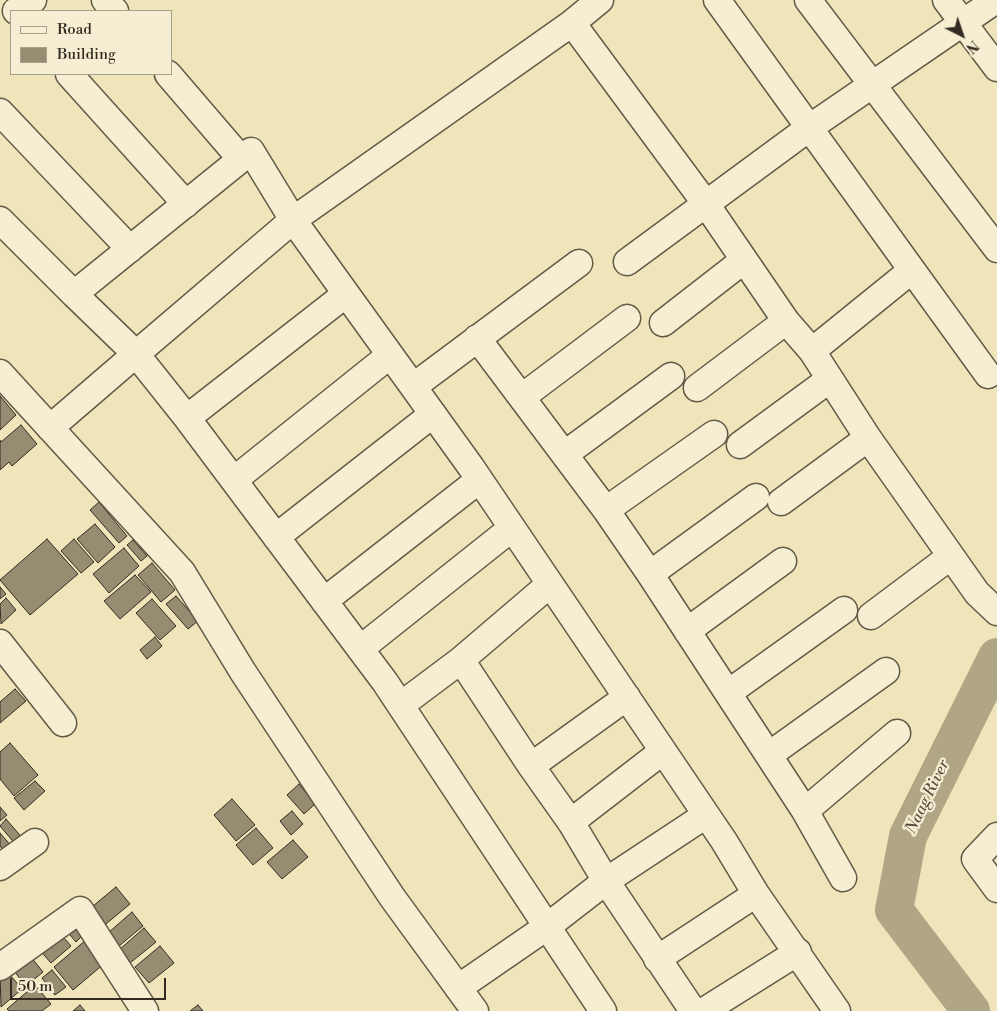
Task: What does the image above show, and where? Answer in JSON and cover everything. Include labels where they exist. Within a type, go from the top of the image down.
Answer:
[{"type":"street","points":[[18,10],[33,0]]},
{"type":"street","points":[[106,0],[114,10]]},
{"type":"street","points":[[717,0],[988,375]]},
{"type":"street","points":[[808,0],[873,83],[997,249]]},
{"type":"street","points":[[946,0],[997,68]]},
{"type":"street","points":[[627,262],[809,128],[996,0]]},
{"type":"street","points":[[50,428],[293,220],[587,8],[706,204],[744,260],[786,321],[812,351],[868,438],[977,593],[997,612]]},
{"type":"street","points":[[70,75],[186,204]]},
{"type":"street","points":[[169,75],[241,159]]},
{"type":"street","points":[[0,112],[130,249]]},
{"type":"street","points":[[74,294],[250,151],[293,220],[390,356],[414,386],[512,528],[706,815],[756,894],[798,952],[836,1010]]},
{"type":"street","points":[[0,220],[136,354],[187,418],[400,705],[603,1011]]},
{"type":"street","points":[[663,323],[744,260]]},
{"type":"street","points":[[414,386],[580,263]]},
{"type":"street","points":[[812,351],[912,270]]},
{"type":"street","points":[[187,418],[346,294]]},
{"type":"street","points":[[522,397],[627,318]]},
{"type":"street","points":[[697,388],[786,321]]},
{"type":"street","points":[[477,338],[565,454],[650,574],[805,811],[843,878]]},
{"type":"street","points":[[234,480],[390,356]]},
{"type":"street","points":[[0,373],[182,572],[243,672],[392,897],[475,1011]]},
{"type":"street","points":[[565,454],[671,376]]},
{"type":"street","points":[[740,445],[830,379]]},
{"type":"street","points":[[276,537],[433,414]]},
{"type":"street","points":[[606,510],[714,434]]},
{"type":"street","points":[[782,502],[868,438]]},
{"type":"street","points":[[324,601],[479,480]]},
{"type":"street","points":[[650,574],[756,497]]},
{"type":"street","points":[[360,649],[512,528]]},
{"type":"street","points":[[871,616],[951,556]]},
{"type":"street","points":[[687,631],[783,561]]},
{"type":"street","points":[[400,705],[461,660],[550,584]]},
{"type":"street","points":[[728,693],[844,610]]},
{"type":"street","points":[[0,643],[63,723]]},
{"type":"street","points":[[461,660],[572,824],[606,881],[693,1011]]},
{"type":"street","points":[[769,755],[886,671]]},
{"type":"street","points":[[531,766],[627,698]]},
{"type":"street","points":[[805,811],[897,733]]},
{"type":"street","points":[[572,824],[580,815],[663,751]]},
{"type":"street","points":[[458,988],[548,926],[606,881],[706,815]]},
{"type":"street","points":[[997,836],[975,859],[997,889]]},
{"type":"street","points":[[0,867],[35,842]]},
{"type":"street","points":[[657,959],[756,894]]},
{"type":"street","points":[[0,967],[80,910],[145,1011]]},
{"type":"street","points":[[704,1011],[798,952]]},
{"type":"building","points":[[0,396],[16,415],[0,430]]},
{"type":"building","points":[[21,425],[37,444],[12,466],[9,462],[0,470],[0,440],[1,442]]},
{"type":"building","points":[[99,502],[127,536],[119,543],[90,510]]},
{"type":"building","points":[[95,524],[115,547],[98,563],[77,539]]},
{"type":"building","points":[[47,539],[78,574],[30,615],[0,580]]},
{"type":"building","points":[[74,539],[94,562],[81,573],[61,551]]},
{"type":"building","points":[[133,540],[147,556],[141,561],[127,545]]},
{"type":"building","points":[[124,548],[139,566],[109,593],[93,574]]},
{"type":"building","points":[[152,563],[175,590],[161,602],[138,575]]},
{"type":"building","points":[[135,575],[151,592],[120,619],[104,601]]},
{"type":"building","points":[[0,587],[6,594],[0,599]]},
{"type":"building","points":[[176,596],[198,621],[188,629],[166,604]]},
{"type":"building","points":[[6,598],[16,610],[1,624],[0,604]]},
{"type":"building","points":[[152,599],[176,626],[160,640],[136,613]]},
{"type":"building","points":[[155,637],[162,646],[147,659],[140,650]]},
{"type":"building","points":[[15,689],[26,701],[0,723],[0,702]]},
{"type":"building","points":[[10,743],[38,775],[14,796],[0,779],[0,752]]},
{"type":"building","points":[[35,781],[45,791],[24,810],[14,798]]},
{"type":"building","points":[[299,784],[315,804],[304,814],[287,795]]},
{"type":"building","points":[[232,799],[255,825],[236,841],[214,815]]},
{"type":"building","points":[[0,807],[7,815],[0,821]]},
{"type":"building","points":[[292,811],[303,824],[291,835],[280,821]]},
{"type":"building","points":[[6,819],[24,840],[17,846],[0,826]]},
{"type":"building","points":[[256,828],[273,848],[253,865],[236,845]]},
{"type":"building","points":[[0,833],[12,847],[6,853],[0,846]]},
{"type":"building","points":[[293,840],[308,857],[282,879],[267,862]]},
{"type":"building","points":[[116,887],[130,904],[101,928],[87,911]]},
{"type":"building","points":[[132,912],[143,926],[119,946],[108,933]]},
{"type":"building","points":[[74,922],[84,934],[76,942],[65,929]]},
{"type":"building","points":[[144,928],[156,942],[130,963],[119,950]]},
{"type":"building","points":[[58,931],[71,946],[51,963],[38,948]]},
{"type":"building","points":[[86,940],[105,963],[73,990],[54,967]]},
{"type":"building","points":[[160,946],[174,963],[149,983],[135,967]]},
{"type":"building","points":[[27,952],[43,972],[26,986],[10,966]]},
{"type":"building","points":[[5,969],[22,989],[1,1007],[0,973]]},
{"type":"building","points":[[52,970],[66,987],[55,995],[42,978]]},
{"type":"building","points":[[35,985],[51,1004],[42,1011],[9,1011],[7,1009]]},
{"type":"building","points":[[80,1005],[85,1011],[73,1011]]},
{"type":"building","points":[[198,1005],[203,1011],[190,1011]]},
{"type":"waterway","name":"Naag River","points":[[971,1011],[894,910],[908,836],[997,657]]}]
